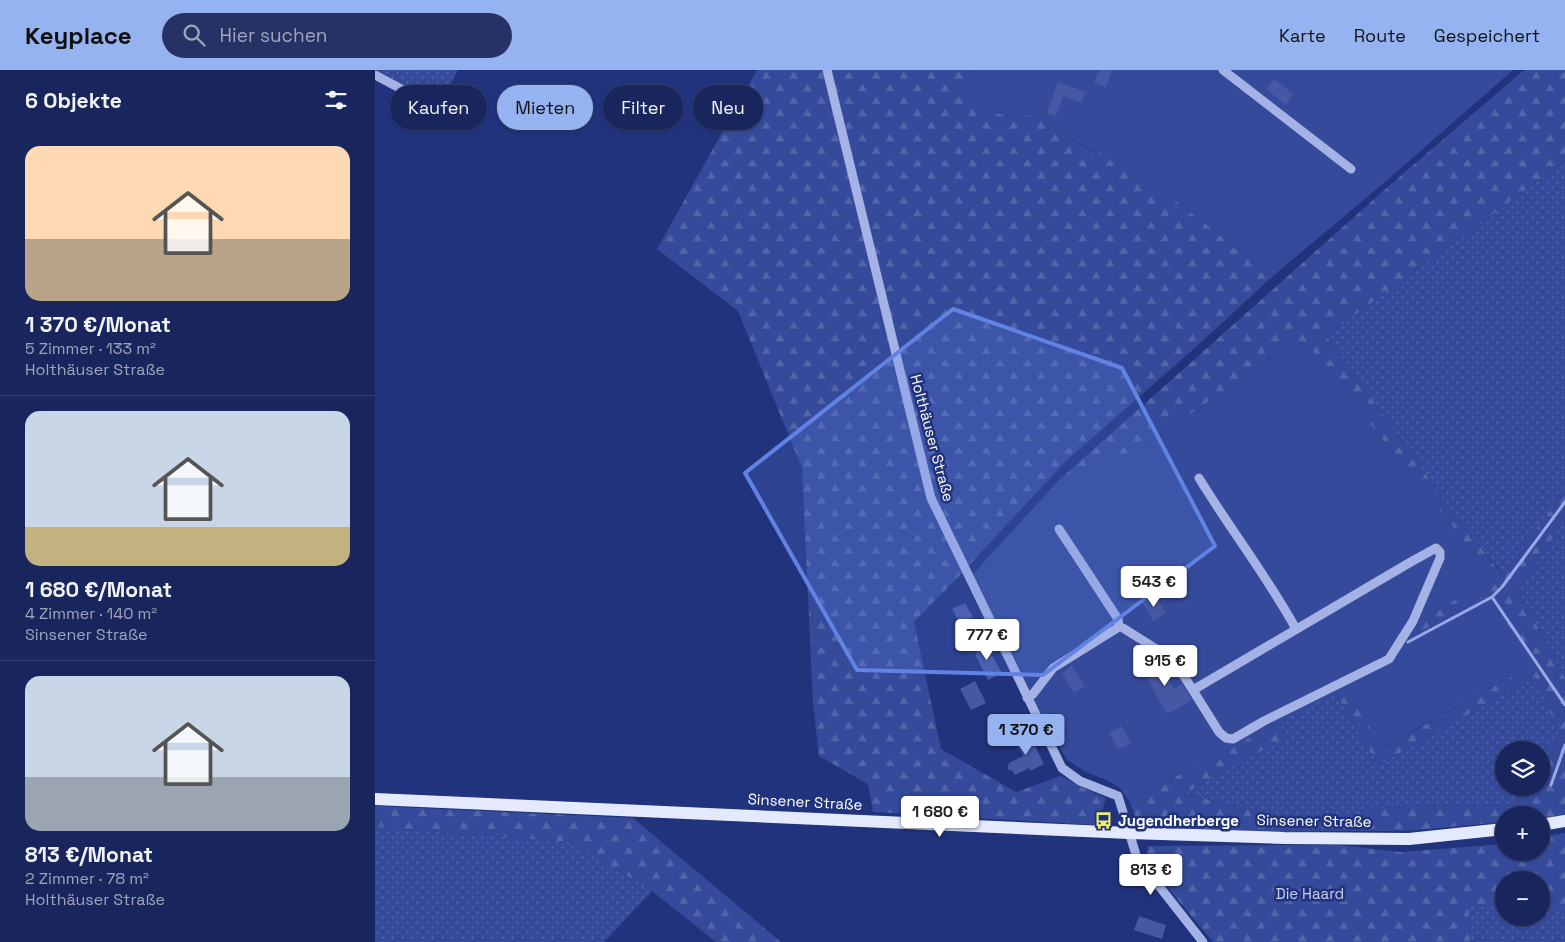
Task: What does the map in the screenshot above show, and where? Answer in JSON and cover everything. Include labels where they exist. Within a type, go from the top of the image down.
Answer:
[{"type":"main road","name":"Sinsener Straße","points":[[375,800],[1284,838],[1409,839],[1495,830]]},
{"type":"main road","points":[[1550,824],[1565,821]]},
{"type":"street","name":"Holthäuser Straße","points":[[827,70],[931,498],[1062,768],[1081,781],[1118,796],[1137,858],[1203,942]]},
{"type":"street","points":[[1223,70],[1351,170]]},
{"type":"street","points":[[375,75],[394,85]]},
{"type":"street","points":[[1199,478],[1222,516],[1278,597],[1296,628]]},
{"type":"street","points":[[1059,529],[1118,619],[1119,627]]},
{"type":"street","points":[[1119,627],[1158,650],[1184,676],[1219,732],[1226,738],[1233,739],[1264,721],[1389,659],[1413,621],[1440,558],[1440,552],[1436,548],[1296,628],[1193,690]]},
{"type":"street","points":[[1027,698],[1033,694],[1053,668],[1119,627]]},
{"type":"highlighted area","points":[[953,309],[1122,368],[1215,546],[1043,675],[857,670],[745,473]]},
{"type":"green space","points":[[375,70],[458,70],[449,85],[402,85]]},
{"type":"green space","points":[[757,70],[975,70],[967,100],[1006,116],[1034,115],[1096,154],[1105,146],[1273,276],[1197,346],[1065,462],[914,622],[941,749],[1016,792],[1061,776],[1106,798],[1098,825],[873,812],[868,784],[819,756],[813,703],[802,468],[738,311],[657,249],[723,130],[763,130],[763,85],[749,85]]},
{"type":"green space","points":[[975,70],[1513,70],[1385,182],[1273,276],[1105,146],[1097,154],[1034,115],[1006,116],[966,100]]},
{"type":"green space","points":[[1524,70],[1565,70],[1565,160],[1326,336],[1464,527],[1502,574],[1565,492],[1565,520],[1518,590],[1565,678],[1565,816],[1550,817],[1550,806],[1495,806],[1495,823],[1405,831],[1331,831],[1366,808],[1514,805],[1520,796],[1550,796],[1550,750],[1560,735],[1535,677],[1378,765],[1335,692],[1346,687],[1383,748],[1534,664],[1416,634],[1418,621],[1490,580],[1289,345],[1138,451],[1099,459],[1059,480],[1390,185]]},
{"type":"green space","points":[[1565,160],[1565,492],[1503,574],[1464,527],[1326,336]]},
{"type":"green space","points":[[1289,345],[1312,351],[1457,532],[1490,580],[1418,621],[1416,634],[1488,595],[1534,664],[1382,748],[1346,687],[1129,801],[1120,788],[1107,780],[1088,773],[1067,760],[1032,698],[973,574],[1059,480],[1099,459],[1138,451]]},
{"type":"green space","points":[[1565,520],[1565,678],[1518,590]]},
{"type":"green space","points":[[1535,677],[1560,735],[1550,750],[1550,741],[1495,741],[1495,796],[1520,796],[1514,805],[1366,808],[1331,831],[1265,832],[1267,813],[1184,794],[1283,738],[1275,724],[1335,692],[1378,765]]},
{"type":"green space","points":[[1275,724],[1284,738],[1184,794],[1267,813],[1265,832],[1140,828],[1129,801]]},
{"type":"green space","points":[[375,806],[633,818],[781,942],[716,942],[652,891],[572,842],[375,827]]},
{"type":"green space","points":[[375,827],[572,842],[652,891],[604,942],[375,942]]},
{"type":"green space","name":"Die Haard","points":[[1565,833],[1565,908],[1550,908],[1550,871],[1495,871],[1495,906],[1469,905],[1470,942],[1213,942],[1147,860],[1148,846],[1337,845],[1401,852],[1495,845],[1495,861],[1550,861],[1550,836]]},
{"type":"green space","points":[[1469,905],[1495,906],[1495,926],[1550,926],[1550,908],[1565,908],[1565,942],[1470,942]]},
{"type":"building","points":[[1099,70],[1112,70],[1106,87],[1094,83]]},
{"type":"building","points":[[1274,79],[1293,94],[1286,105],[1266,89]]},
{"type":"building","points":[[1058,82],[1086,92],[1081,103],[1063,96],[1056,116],[1047,113]]},
{"type":"building","points":[[1155,595],[1166,613],[1153,621],[1142,602]]},
{"type":"building","points":[[965,603],[973,617],[960,623],[952,609]]},
{"type":"building","points":[[984,641],[1002,673],[988,680],[973,646]]},
{"type":"building","points":[[1156,657],[1174,689],[1182,684],[1192,700],[1167,714],[1140,666]]},
{"type":"building","points":[[1072,666],[1085,686],[1074,693],[1062,673]]},
{"type":"building","points":[[975,681],[986,703],[971,710],[960,689]]},
{"type":"building","points":[[1122,726],[1131,743],[1118,750],[1109,733]]},
{"type":"building","points":[[1029,734],[1044,764],[1030,771],[1029,768],[1015,775],[1013,771],[1007,769],[1009,763],[1023,756],[1015,741]]},
{"type":"building","points":[[1139,916],[1166,925],[1162,939],[1134,930]]},
{"type":"waterway","points":[[1408,642],[1492,597],[1502,587],[1565,502]]},
{"type":"waterway","points":[[1492,597],[1565,705]]},
{"type":"waterway","points":[[1551,785],[1565,745]]},
{"type":"place","name":"Jugendherberge","points":[[1104,821]]}]
